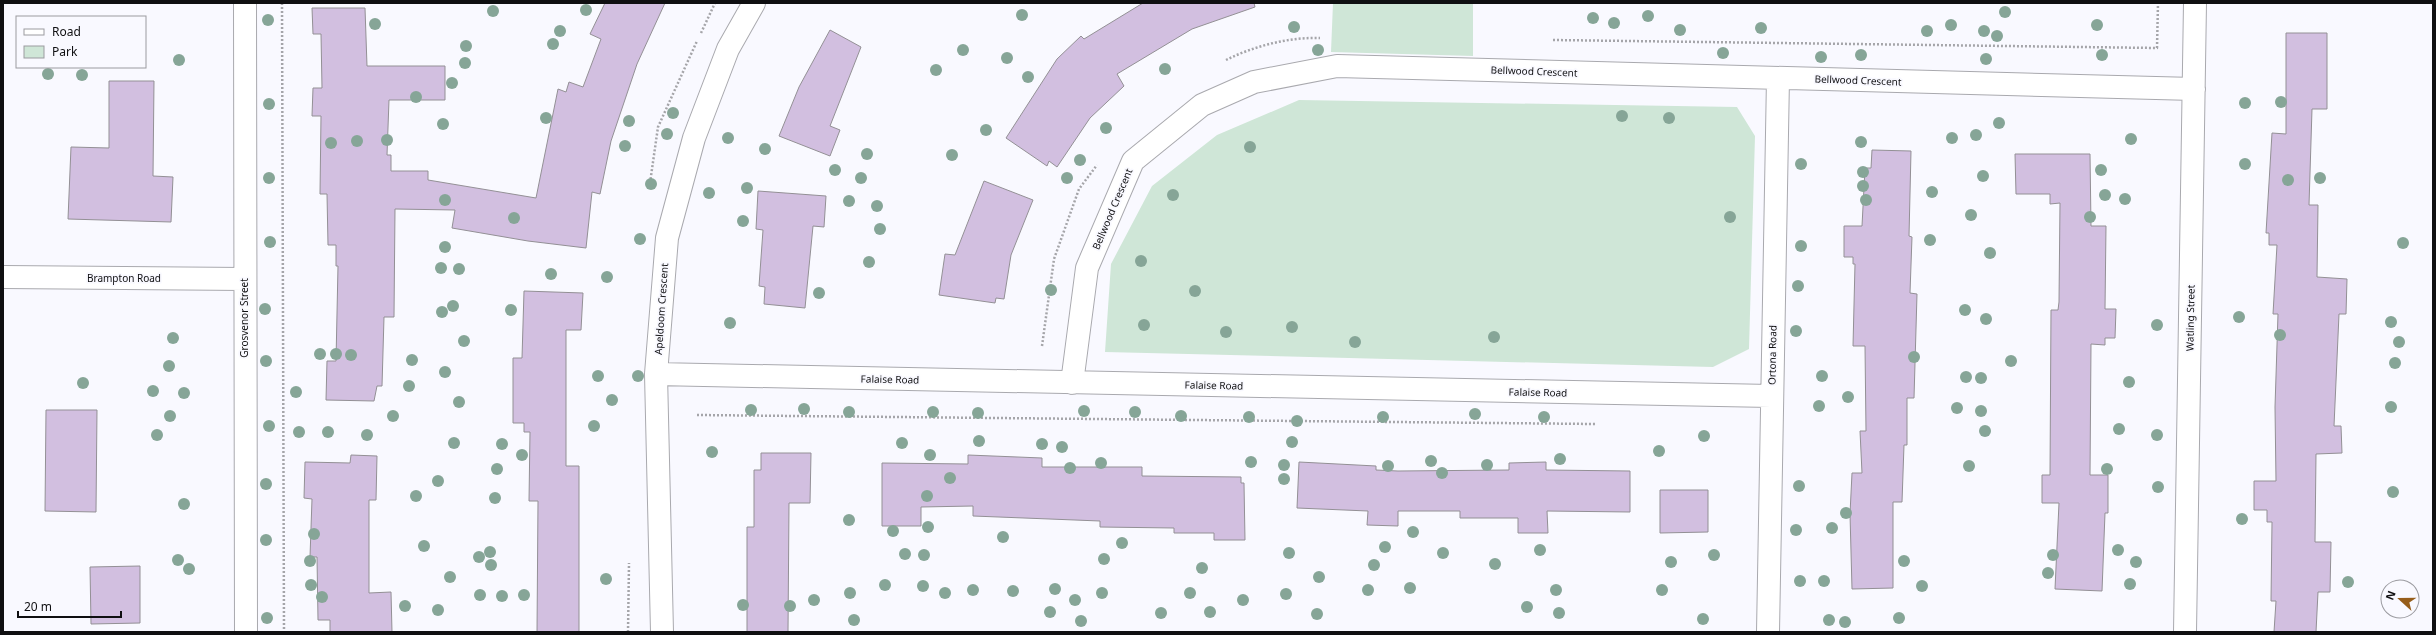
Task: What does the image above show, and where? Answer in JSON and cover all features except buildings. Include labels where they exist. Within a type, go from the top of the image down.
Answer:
[{"type":"street","name":"Grosvenor Street","points":[[244,3],[246,632]]},
{"type":"street","name":"Apeldoom Crescent","points":[[662,632],[656,374],[667,238],[694,138],[728,49],[754,3]]},
{"type":"street","name":"Watling Street","points":[[2184,632],[2195,3]]},
{"type":"street","name":"Bellwood Crescent","points":[[1072,383],[1087,268],[1133,161],[1202,106],[1254,82],[1337,66],[2194,89]]},
{"type":"street","name":"Ortona Road","points":[[1768,632],[1771,396],[1778,78]]},
{"type":"street","name":"Brampton Road","points":[[3,277],[244,279]]},
{"type":"street","name":"Falaise Road","points":[[656,374],[1771,396]]},
{"type":"path","points":[[282,3],[284,632]]},
{"type":"path","points":[[697,415],[1598,424]]},
{"type":"green space","points":[[1333,3],[1473,3],[1473,56],[1331,52]]},
{"type":"green space","points":[[1299,100],[1737,107],[1755,136],[1749,349],[1713,367],[1105,352],[1111,264],[1152,186],[1217,135]]}]
